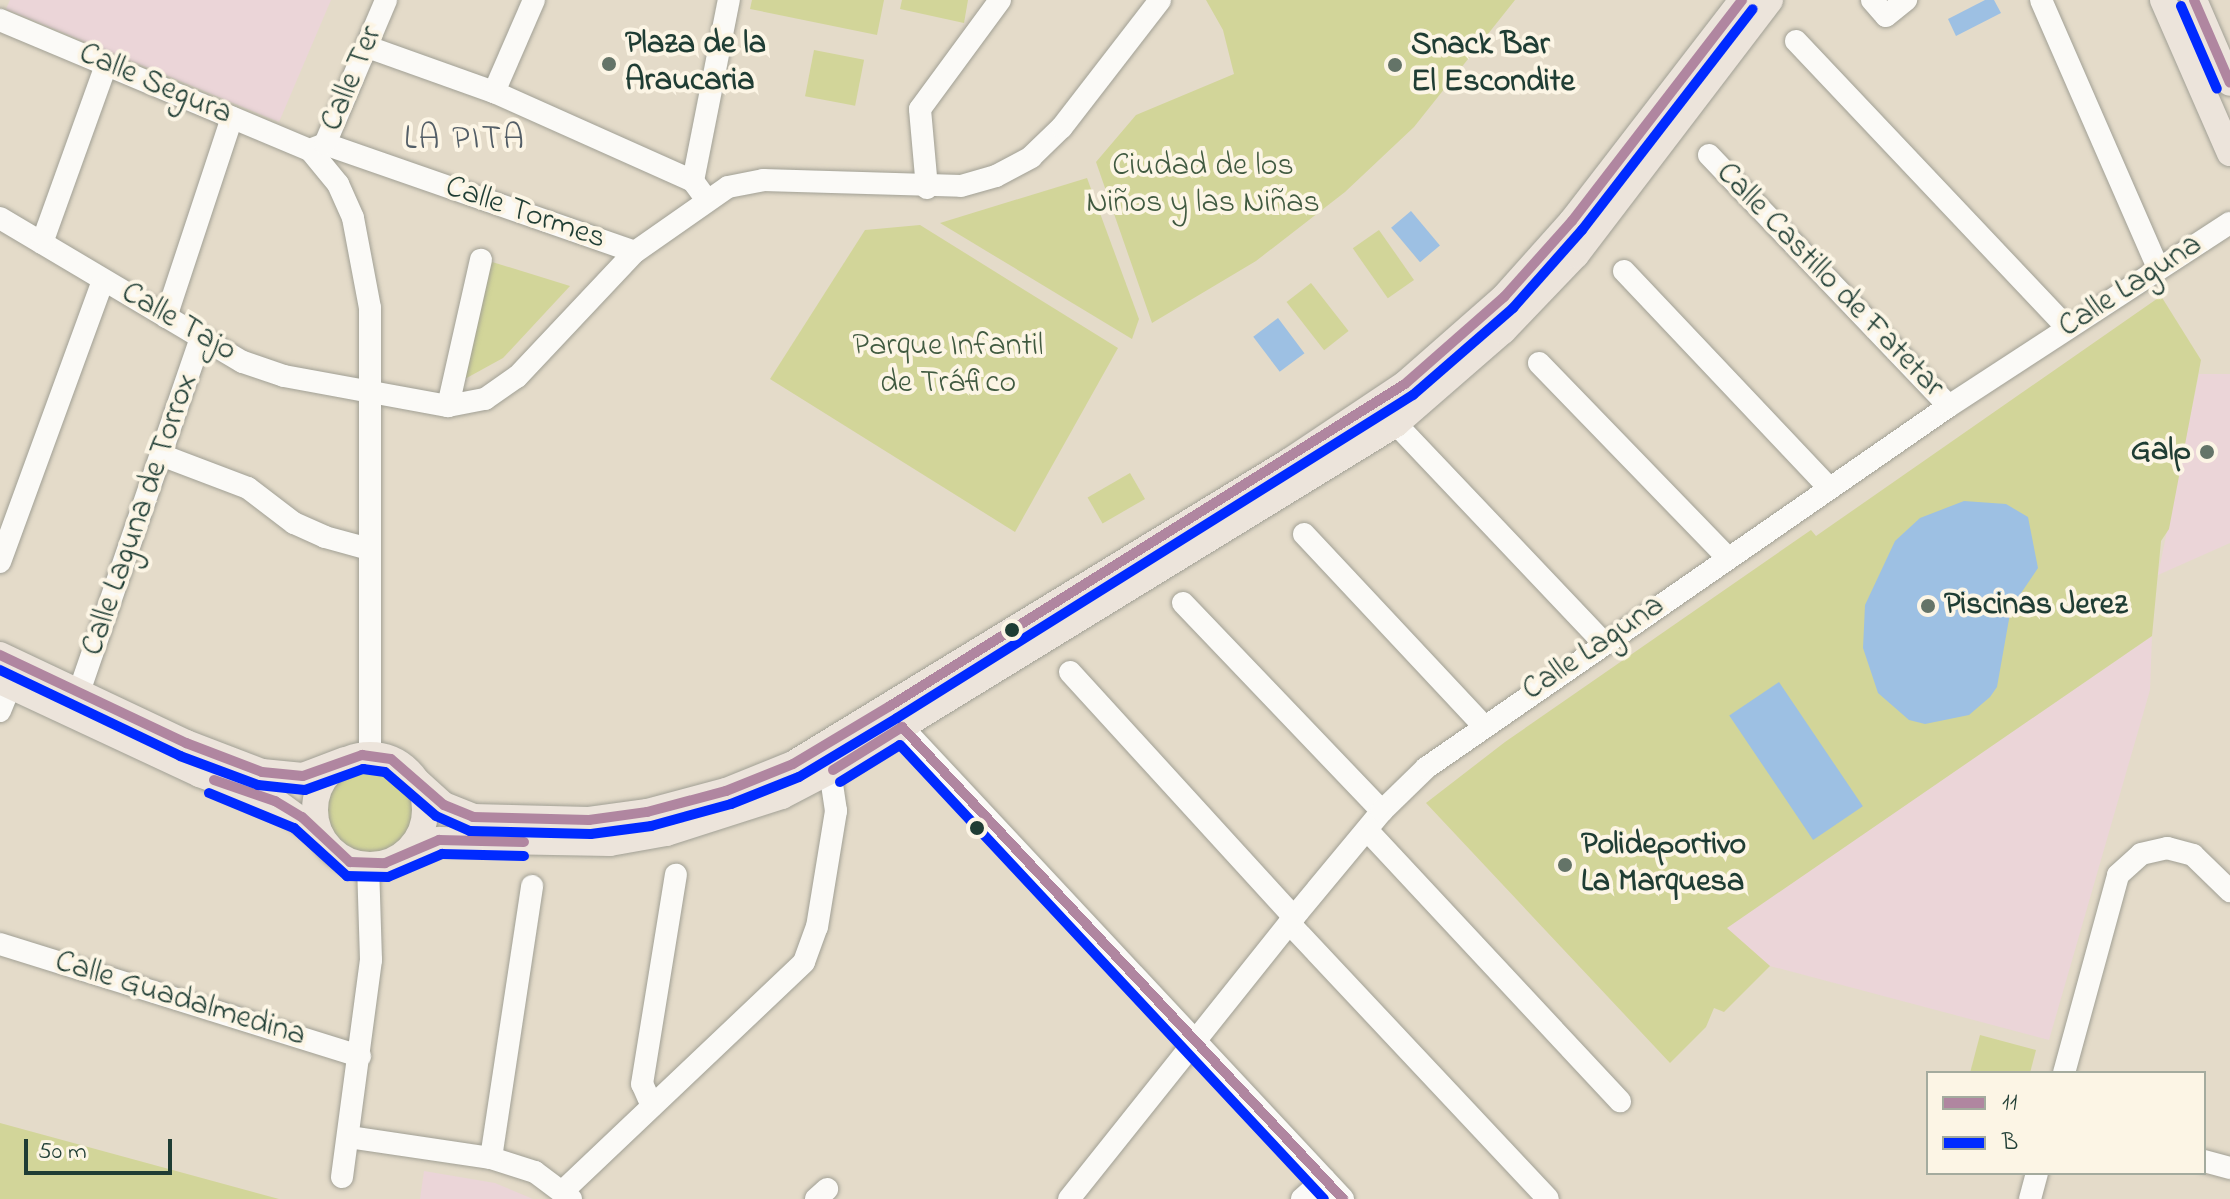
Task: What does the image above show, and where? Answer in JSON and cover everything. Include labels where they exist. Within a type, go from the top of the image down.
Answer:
[{"type":"main road","points":[[0,655],[262,772],[303,776],[358,758],[401,764],[444,805],[473,817],[589,820],[726,791],[793,764],[1288,462],[1405,384],[1504,297],[1563,232],[1742,0]]},
{"type":"main road","points":[[5,683],[199,774],[275,801],[320,834],[339,856],[368,865],[439,840],[562,845],[666,833],[782,796],[830,771],[1396,424],[1503,331],[1576,255],[1770,0]]},
{"type":"main road","points":[[2163,0],[2230,153]]},
{"type":"main road","points":[[2194,0],[2230,83]]},
{"type":"main road","points":[[320,834],[317,795],[324,779],[358,758]]},
{"type":"main road","points":[[404,854],[415,842],[425,812],[417,781]]},
{"type":"street","name":"Calle Ter","points":[[318,147],[368,47],[386,0]]},
{"type":"street","points":[[494,92],[534,0]]},
{"type":"street","points":[[481,260],[448,406],[485,399],[517,377],[635,252],[699,190],[729,0]]},
{"type":"street","points":[[927,188],[920,109],[1000,0]]},
{"type":"street","points":[[368,47],[494,92],[699,190],[763,180],[927,188],[996,176],[1031,157],[1062,127],[1160,0]]},
{"type":"street","points":[[1872,0],[1886,16],[1906,0]]},
{"type":"street","points":[[2041,0],[2158,268]]},
{"type":"street","name":"Calle Segura","points":[[0,20],[232,118],[318,147]]},
{"type":"street","points":[[1796,41],[2067,328]]},
{"type":"street","points":[[42,243],[106,65]]},
{"type":"street","points":[[166,317],[232,118]]},
{"type":"street","points":[[318,147],[338,184],[363,259],[372,354],[369,549],[358,758]]},
{"type":"street","name":"Calle Tormes","points":[[318,147],[635,252]]},
{"type":"street","name":"Calle Castillo de Fatetar","points":[[1709,155],[1949,406]]},
{"type":"street","name":"Calle Tajo","points":[[0,219],[201,338],[284,376],[448,406]]},
{"type":"street","name":"Calle Laguna","points":[[1069,1199],[1291,920],[1382,811],[1426,768],[1482,724],[1949,406],[2230,223]]},
{"type":"street","points":[[1624,271],[1829,488]]},
{"type":"street","points":[[0,562],[103,280]]},
{"type":"street","name":"Calle Laguna de Torrox","points":[[79,692],[201,338]]},
{"type":"street","points":[[1539,363],[1728,558]]},
{"type":"street","points":[[1396,424],[1604,643]]},
{"type":"street","points":[[161,455],[248,488],[294,523],[325,537],[369,549]]},
{"type":"street","points":[[1304,534],[1482,724]]},
{"type":"street","points":[[1183,603],[1382,811]]},
{"type":"street","points":[[1070,672],[1291,920],[1548,1199]]},
{"type":"street","points":[[0,711],[5,683]]},
{"type":"street","points":[[902,727],[1343,1199]]},
{"type":"street","points":[[349,1137],[491,1158],[535,1172],[567,1195],[652,1106],[804,962],[817,927],[836,811],[830,771]]},
{"type":"street","points":[[1367,830],[1620,1101]]},
{"type":"street","points":[[2065,1071],[2118,875],[2141,854],[2167,848],[2193,855],[2230,891]]},
{"type":"street","points":[[342,1177],[371,960],[368,865]]},
{"type":"street","points":[[652,1106],[642,1084],[676,875]]},
{"type":"street","points":[[491,1158],[532,886]]},
{"type":"street","name":"Calle Guadalmedina","points":[[0,944],[360,1056]]},
{"type":"street","points":[[2206,1162],[2230,1168]]},
{"type":"street","points":[[2030,1199],[2036,1175]]},
{"type":"street","points":[[1302,1199],[1324,1179]]},
{"type":"shaded area","points":[[10,0],[331,0],[279,122],[6,9]]},
{"type":"shaded area","name":"Galp","points":[[2199,374],[2230,374],[2230,543],[2158,575]]},
{"type":"shaded area","points":[[2152,636],[2150,690],[2049,1040],[1770,966],[1726,928]]},
{"type":"shaded area","points":[[424,1171],[495,1183],[533,1199],[420,1199]]},
{"type":"green space","points":[[752,0],[884,0],[877,35],[750,9]]},
{"type":"green space","points":[[902,0],[968,0],[964,23],[900,9]]},
{"type":"green space","name":"Ciudad de los Niños y las Niñas","points":[[1206,0],[1515,0],[1414,127],[1345,192],[1256,261],[1152,323],[1096,162],[1136,115],[1234,74],[1223,30]]},
{"type":"green space","points":[[814,50],[864,60],[855,106],[805,96]]},
{"type":"green space","points":[[1087,178],[1139,319],[1132,339],[940,223]]},
{"type":"green space","name":"Parque Infantil de Tráfico","points":[[920,225],[1118,348],[1015,532],[770,379],[865,230]]},
{"type":"green space","points":[[1379,230],[1414,280],[1388,298],[1353,248]]},
{"type":"green space","points":[[489,261],[570,286],[503,358],[463,380]]},
{"type":"green space","points":[[1311,283],[1349,331],[1324,350],[1287,302]]},
{"type":"green space","name":"Piscinas Jerez","points":[[2161,296],[2201,360],[2169,529],[2161,541],[2152,636],[1727,928],[1770,966],[1724,1012],[1714,1008],[1706,1027],[1670,1063],[1426,803],[1505,742],[1811,530],[1816,536]]},
{"type":"green space","points":[[1130,473],[1145,499],[1103,523],[1088,498]]},
{"type":"green space","points":[[370,766],[387,769],[401,779],[411,793],[414,810],[411,827],[401,841],[387,851],[370,854],[353,851],[339,841],[329,827],[326,810],[329,793],[339,779],[353,769]]},
{"type":"green space","points":[[1980,1035],[2036,1050],[2031,1071],[1971,1071]]},
{"type":"green space","points":[[0,1123],[279,1199],[0,1199]]},
{"type":"water","points":[[1985,0],[1994,0],[2001,13],[1956,36],[1948,19]]},
{"type":"water","points":[[1411,211],[1440,245],[1420,262],[1391,228]]},
{"type":"water","points":[[1278,318],[1304,353],[1280,372],[1253,337]]},
{"type":"water","points":[[1964,501],[2006,504],[2028,517],[2038,568],[2011,608],[1997,687],[1990,697],[1969,715],[1925,724],[1909,720],[1878,693],[1863,648],[1865,605],[1895,541],[1920,518]]},
{"type":"water","points":[[1779,682],[1863,806],[1813,840],[1729,716]]},
{"type":"transit line","name":"11","points":[[0,655],[186,743],[262,772],[303,776],[362,755],[391,759],[444,805],[473,817],[589,820],[647,812],[726,791],[793,764],[890,706],[1405,384],[1504,297],[1572,221],[1742,0]]},
{"type":"transit line","name":"11","points":[[2194,0],[2230,83]]},
{"type":"transit line","name":"B","points":[[2181,6],[2217,89]]},
{"type":"transit line","name":"B","points":[[0,670],[180,756],[258,785],[305,790],[363,769],[385,772],[436,816],[470,831],[591,834],[651,826],[731,804],[799,777],[1413,395],[1513,308],[1582,230],[1753,9]]},
{"type":"transit line","name":"11","points":[[833,770],[902,727],[1343,1199]]},
{"type":"transit line","name":"B","points":[[840,782],[900,745],[1324,1199]]},
{"type":"transit line","name":"11","points":[[214,780],[275,801],[302,817],[350,862],[385,863],[439,840],[524,842]]},
{"type":"transit line","name":"B","points":[[209,793],[294,828],[347,876],[388,877],[442,854],[524,856]]},
{"type":"place","name":"Plaza de la Araucaria","points":[[609,64]]},
{"type":"place","name":"Snack Bar El Escondite","points":[[1395,65]]},
{"type":"place","name":"Galp","points":[[2207,452]]},
{"type":"place","name":"Piscinas Jerez","points":[[1928,606]]},
{"type":"place","name":"Polideportivo La Marquesa","points":[[1565,865]]},
{"type":"district","name":"LA PITA","points":[[465,141]]}]
